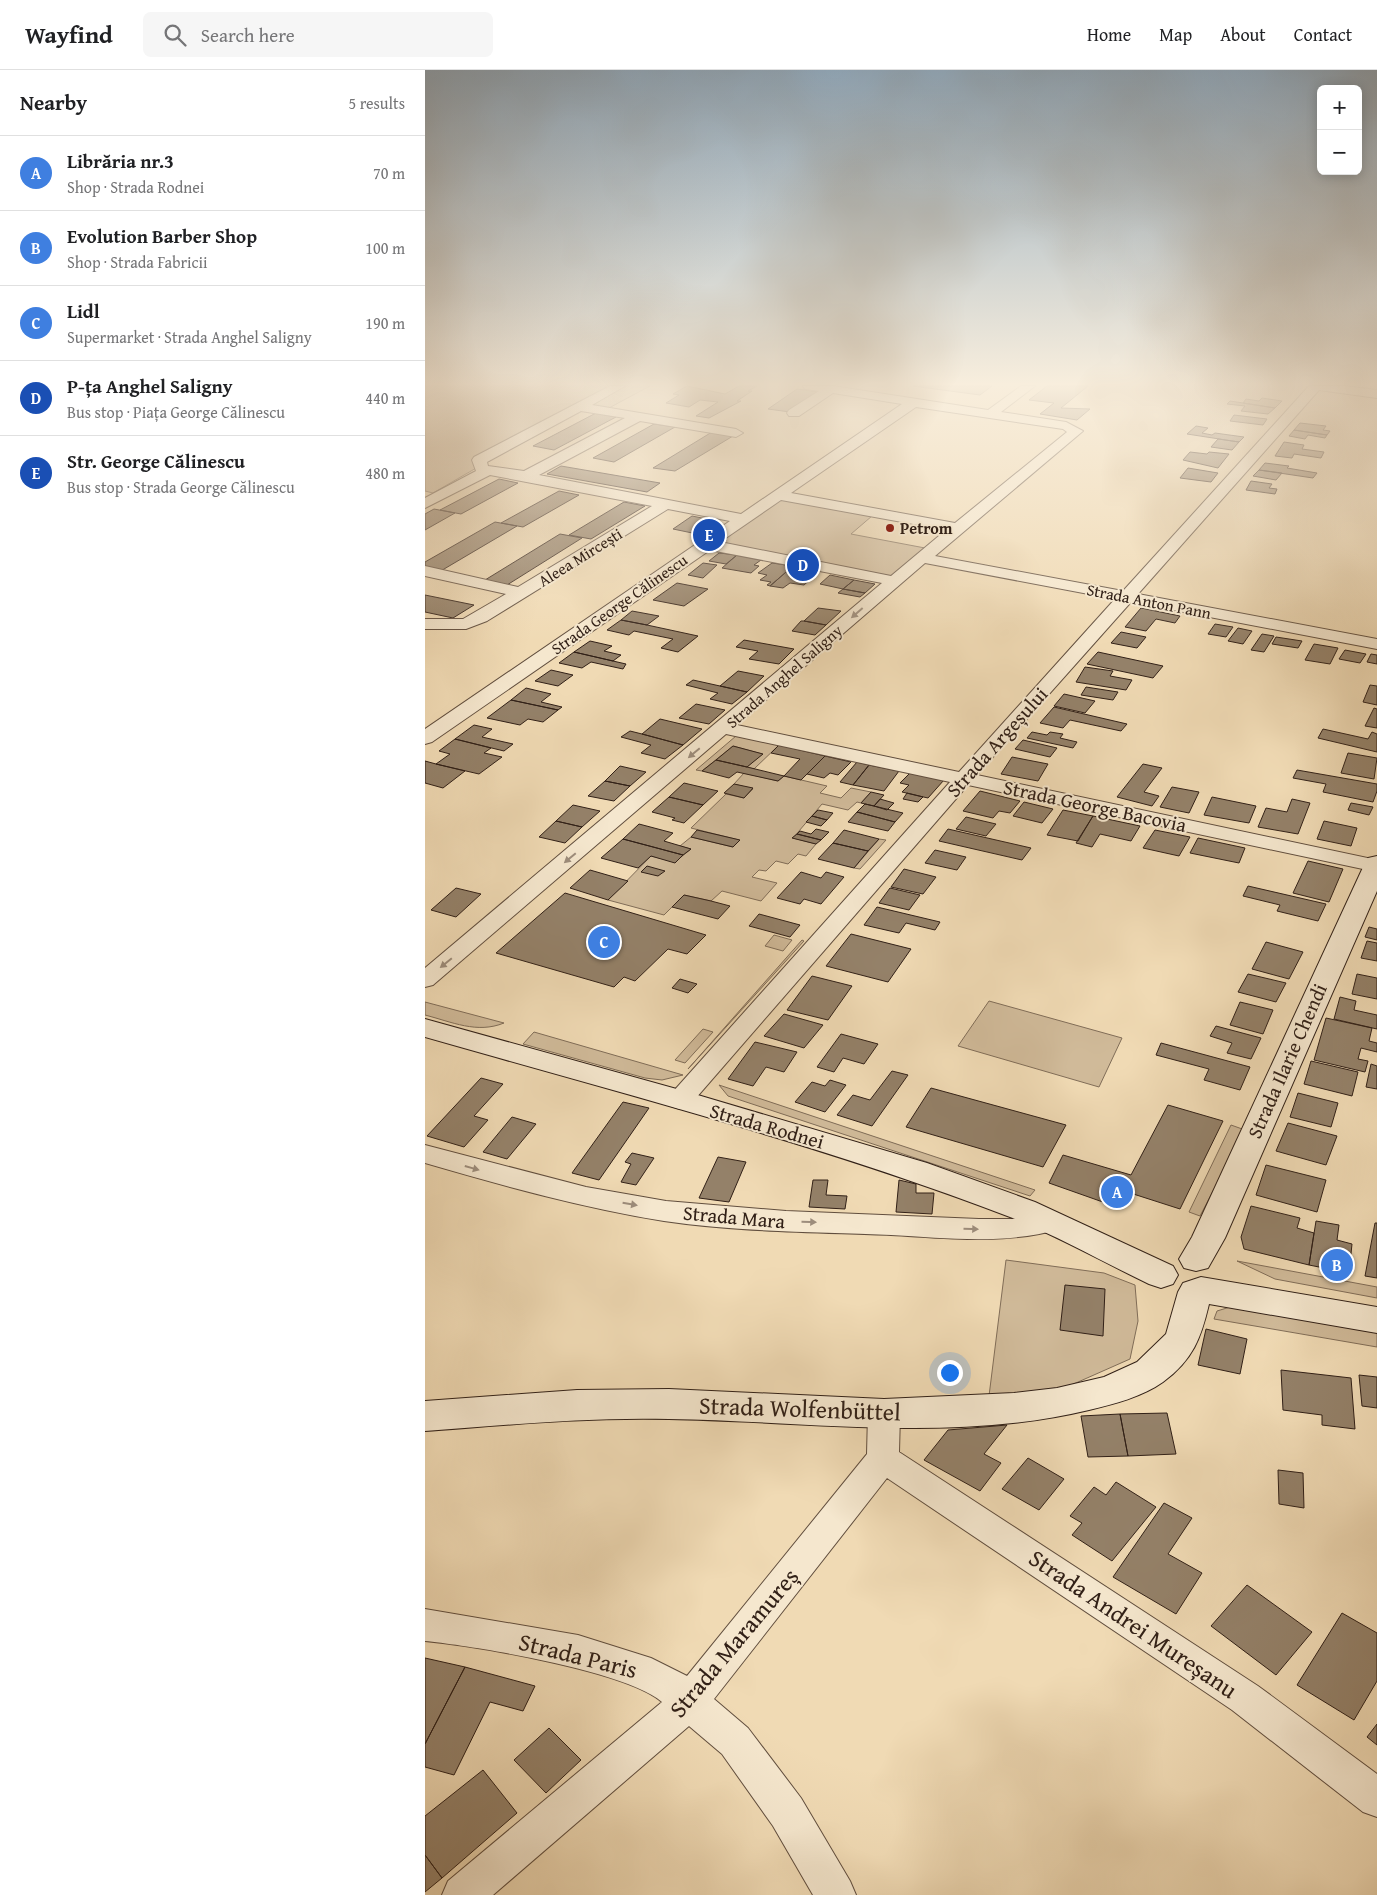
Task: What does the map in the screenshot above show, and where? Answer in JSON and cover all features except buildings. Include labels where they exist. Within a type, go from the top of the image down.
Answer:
[{"type":"main road","name":"Strada Ilarie Chendi","points":[[1186,1277],[1208,1238],[1377,865]]},
{"type":"main road","name":"Strada Rodnei","points":[[425,1028],[680,1100],[916,1171],[1050,1222],[1102,1247],[1240,1297],[1377,1320]]},
{"type":"main road","name":"Strada Wolfenbüttel","points":[[425,1416],[577,1405],[660,1404],[884,1414],[1014,1408],[1080,1398],[1111,1390],[1135,1380],[1165,1358],[1183,1338],[1186,1277]]},
{"type":"street","points":[[429,500],[486,471]]},
{"type":"street","points":[[494,471],[741,519]]},
{"type":"street","points":[[525,477],[536,471]]},
{"type":"street","name":"Strada George Călinescu","points":[[425,738],[741,519],[814,471]]},
{"type":"street","name":"Strada Anghel Saligny","points":[[425,980],[725,728],[894,581],[1027,471]]},
{"type":"street","name":"Strada Argeșului","points":[[680,1100],[964,778],[1241,471]]},
{"type":"street","points":[[779,495],[958,528]]},
{"type":"street","name":"Aleea Mircești","points":[[425,624],[466,624],[521,593],[665,504]]},
{"type":"street","points":[[705,544],[894,581]]},
{"type":"street","name":"Strada Anton Pann","points":[[922,558],[1377,644]]},
{"type":"street","name":"Aleea Mircești","points":[[425,572],[521,593]]},
{"type":"street","name":"Strada George Bacovia","points":[[725,728],[1377,865]]},
{"type":"street","name":"Strada Mara","points":[[425,1154],[512,1179],[586,1197],[666,1211],[786,1221],[979,1230],[1012,1229],[1050,1222]]},
{"type":"street","points":[[883,1458],[884,1414]]},
{"type":"street","name":"Strada Maramureș","points":[[462,1895],[666,1724],[715,1672],[883,1458]]},
{"type":"street","name":"Strada Andrei Mureșanu","points":[[883,1458],[1245,1698],[1377,1798]]},
{"type":"street","name":"Strada Paris","points":[[425,1625],[446,1627],[578,1652],[651,1675],[672,1687],[735,1741],[787,1812],[835,1895]]},
{"type":"shaded area","points":[[425,471],[471,471],[433,493],[425,491]]},
{"type":"shaded area","points":[[780,498],[872,516],[851,534],[925,548],[889,579],[712,543]]},
{"type":"shaded area","points":[[736,736],[779,745],[754,769],[747,767],[762,754],[733,746],[702,771],[696,770]]},
{"type":"shaded area","points":[[744,773],[778,781],[784,776],[827,786],[820,793],[841,798],[851,788],[871,792],[861,803],[857,802],[848,810],[822,804],[793,838],[816,844],[806,856],[798,854],[788,864],[776,861],[766,871],[759,870],[752,877],[777,883],[761,901],[722,891],[711,901],[684,895],[664,915],[608,900],[651,856],[675,862],[691,849],[680,846],[691,837],[733,847],[739,840],[691,828],[726,794],[744,798],[753,789],[734,784]]},
{"type":"shaded area","points":[[879,839],[886,840],[860,869],[854,868]]},
{"type":"shaded area","points":[[774,935],[792,940],[783,951],[765,946]]},
{"type":"shaded area","points":[[802,940],[804,941],[688,1069]]},
{"type":"shaded area","points":[[989,1001],[1122,1038],[1099,1087],[958,1046]]},
{"type":"shaded area","points":[[425,1002],[504,1023],[484,1027],[455,1024],[425,1015]]},
{"type":"shaded area","points":[[703,1029],[713,1032],[685,1063],[675,1060]]},
{"type":"shaded area","points":[[534,1032],[683,1075],[662,1080],[645,1078],[523,1044]]},
{"type":"shaded area","points":[[719,1085],[1035,1190],[1030,1196],[728,1096]]},
{"type":"shaded area","points":[[1231,1125],[1245,1130],[1200,1216],[1189,1212]]},
{"type":"shaded area","points":[[1006,1260],[1104,1273],[1135,1285],[1138,1321],[1130,1359],[1060,1390],[989,1396]]},
{"type":"shaded area","points":[[1237,1261],[1377,1287],[1377,1298],[1275,1279]]},
{"type":"shaded area","points":[[1230,1307],[1377,1330],[1377,1347],[1214,1319],[1217,1311]]},
{"type":"place","name":"Petrom","points":[[890,528]]},
{"type":"place","name":"Str. George Călinescu","points":[[709,535]]},
{"type":"place","name":"P-ța Anghel Saligny","points":[[803,565]]},
{"type":"place","name":"Lidl","points":[[604,942]]},
{"type":"place","name":"Librăria nr.3","points":[[1117,1192]]},
{"type":"place","name":"Evolution Barber Shop","points":[[1337,1265]]}]
